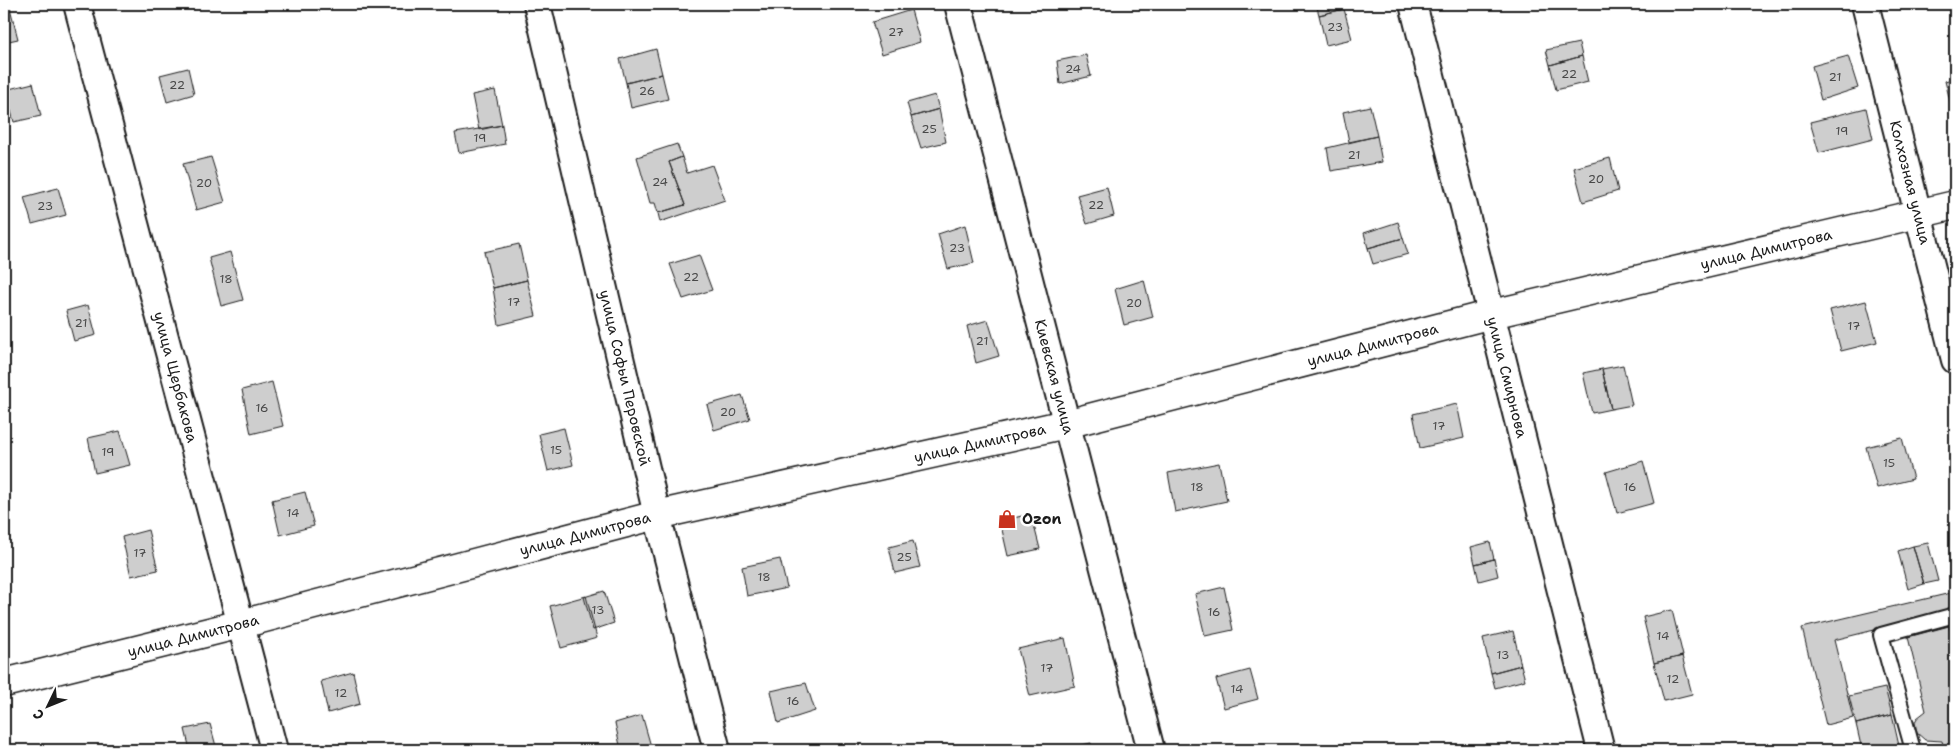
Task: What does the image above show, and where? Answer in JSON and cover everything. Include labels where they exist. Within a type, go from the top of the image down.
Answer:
[{"type":"street","name":"улица Щербакова","points":[[77,4],[274,750]]},
{"type":"street","name":"улица Софьи Перовской","points":[[537,4],[657,515],[717,750]]},
{"type":"street","name":"Киевская улица","points":[[958,4],[1151,750]]},
{"type":"street","name":"улица Смирнова","points":[[1413,4],[1601,750]]},
{"type":"street","name":"Колхозная улица","points":[[1865,4],[1955,360]]},
{"type":"street","name":"улица Димитрова","points":[[4,682],[242,624],[657,515],[1066,424],[1492,314],[1955,205]]},
{"type":"lane","points":[[1913,750],[1881,636],[1955,615]]},
{"type":"building","points":[[1316,4],[1343,4],[1344,9],[1319,15]]},
{"type":"building","points":[[10,8],[18,39],[4,42],[4,10]]},
{"type":"building","points":[[1344,9],[1352,39],[1326,45],[1319,15]]},
{"type":"building","points":[[911,10],[920,42],[882,54],[872,22]]},
{"type":"building","points":[[1579,43],[1582,56],[1550,65],[1546,50]]},
{"type":"building","points":[[656,49],[662,74],[626,83],[620,59]]},
{"type":"building","points":[[1086,55],[1091,76],[1060,84],[1057,61]]},
{"type":"building","points":[[1582,56],[1588,82],[1556,90],[1550,65]]},
{"type":"building","points":[[1848,56],[1858,88],[1821,100],[1812,66]]},
{"type":"building","points":[[188,68],[194,94],[167,102],[160,75]]},
{"type":"building","points":[[662,74],[668,99],[631,108],[626,83]]},
{"type":"building","points":[[1955,78],[1955,121],[1945,81]]},
{"type":"building","points":[[33,83],[41,116],[14,122],[5,90]]},
{"type":"building","points":[[495,90],[502,125],[479,130],[472,95]]},
{"type":"building","points":[[935,95],[939,109],[911,117],[907,103]]},
{"type":"building","points":[[1370,106],[1377,136],[1349,142],[1343,112]]},
{"type":"building","points":[[1866,108],[1873,139],[1819,153],[1810,122]]},
{"type":"building","points":[[939,109],[946,142],[921,148],[911,117]]},
{"type":"building","points":[[502,125],[505,144],[459,153],[455,133]]},
{"type":"building","points":[[1377,136],[1382,162],[1331,171],[1327,148]]},
{"type":"building","points":[[677,144],[682,157],[669,162],[685,205],[658,213],[655,203],[650,203],[637,157]]},
{"type":"building","points":[[211,157],[225,202],[196,210],[183,164]]},
{"type":"building","points":[[682,157],[687,173],[712,165],[725,200],[660,222],[658,213],[685,205],[669,162]]},
{"type":"building","points":[[1610,158],[1618,191],[1583,202],[1574,168]]},
{"type":"building","points":[[1107,187],[1114,216],[1087,224],[1077,195]]},
{"type":"building","points":[[58,188],[66,215],[32,224],[24,197]]},
{"type":"building","points":[[1398,222],[1403,238],[1368,248],[1364,233]]},
{"type":"building","points":[[965,225],[974,263],[948,269],[938,234]]},
{"type":"building","points":[[1403,238],[1408,254],[1373,264],[1368,248]]},
{"type":"building","points":[[519,244],[527,280],[493,288],[484,252]]},
{"type":"building","points":[[230,252],[243,300],[221,306],[209,258]]},
{"type":"building","points":[[699,255],[712,290],[683,299],[670,264]]},
{"type":"building","points":[[527,280],[536,316],[499,325],[493,288]]},
{"type":"building","points":[[1144,280],[1153,317],[1124,325],[1115,289]]},
{"type":"building","points":[[1866,301],[1877,342],[1841,351],[1830,310]]},
{"type":"building","points":[[88,305],[96,335],[74,341],[66,311]]},
{"type":"building","points":[[988,320],[999,356],[976,363],[967,326]]},
{"type":"building","points":[[1623,365],[1632,405],[1611,409],[1602,369]]},
{"type":"building","points":[[1602,369],[1611,409],[1592,413],[1583,373]]},
{"type":"building","points":[[272,382],[283,426],[251,434],[242,390]]},
{"type":"building","points":[[742,395],[750,419],[714,430],[707,405]]},
{"type":"building","points":[[1457,404],[1464,438],[1420,448],[1413,414]]},
{"type":"building","points":[[564,428],[573,465],[548,471],[539,434]]},
{"type":"building","points":[[120,431],[130,465],[95,473],[88,438]]},
{"type":"building","points":[[1902,438],[1913,479],[1877,488],[1866,447]]},
{"type":"building","points":[[1643,461],[1654,503],[1617,513],[1606,472]]},
{"type":"building","points":[[1219,463],[1227,501],[1175,512],[1168,473]]},
{"type":"building","points":[[305,492],[314,526],[280,535],[272,500]]},
{"type":"building","points":[[1031,514],[1040,549],[1008,556],[1000,521]]},
{"type":"building","points":[[148,530],[158,570],[131,576],[122,537]]},
{"type":"building","points":[[913,541],[920,567],[895,573],[889,547]]},
{"type":"building","points":[[1490,542],[1494,559],[1475,564],[1471,547]]},
{"type":"building","points":[[1928,543],[1938,581],[1924,584],[1913,546]]},
{"type":"building","points":[[1913,546],[1924,584],[1908,589],[1898,551]]},
{"type":"building","points":[[780,559],[787,588],[747,596],[742,567]]},
{"type":"building","points":[[1494,559],[1498,576],[1479,581],[1475,564]]},
{"type":"building","points":[[1224,587],[1233,630],[1205,636],[1195,594]]},
{"type":"building","points":[[604,591],[614,623],[593,630],[584,597]]},
{"type":"building","points":[[1955,592],[1955,610],[1834,640],[1853,718],[1826,725],[1802,628]]},
{"type":"building","points":[[586,596],[597,638],[561,648],[550,606]]},
{"type":"building","points":[[1672,610],[1683,656],[1654,663],[1643,617]]},
{"type":"building","points":[[1949,626],[1955,648],[1955,750],[1944,750],[1942,741],[1925,740],[1917,733],[1915,722],[1926,711],[1908,637]]},
{"type":"building","points":[[1513,631],[1521,665],[1491,673],[1483,638]]},
{"type":"building","points":[[1065,638],[1075,686],[1030,696],[1018,649]]},
{"type":"building","points":[[1682,656],[1692,694],[1664,701],[1654,663]]},
{"type":"building","points":[[1521,665],[1525,680],[1495,688],[1491,673]]},
{"type":"building","points":[[1250,670],[1258,699],[1224,708],[1216,679]]},
{"type":"building","points":[[353,672],[360,704],[328,713],[321,681]]},
{"type":"building","points":[[806,683],[815,711],[778,723],[771,691]]},
{"type":"building","points":[[1885,688],[1892,715],[1856,724],[1849,696]]},
{"type":"building","points":[[642,715],[652,750],[621,750],[615,723]]},
{"type":"building","points":[[1892,715],[1900,750],[1862,750],[1856,724]]},
{"type":"building","points":[[210,724],[217,750],[190,750],[185,729]]},
{"type":"building","points":[[1091,743],[1092,750],[1059,750]]},
{"type":"place","name":"Ozon","points":[[1007,519]]}]
